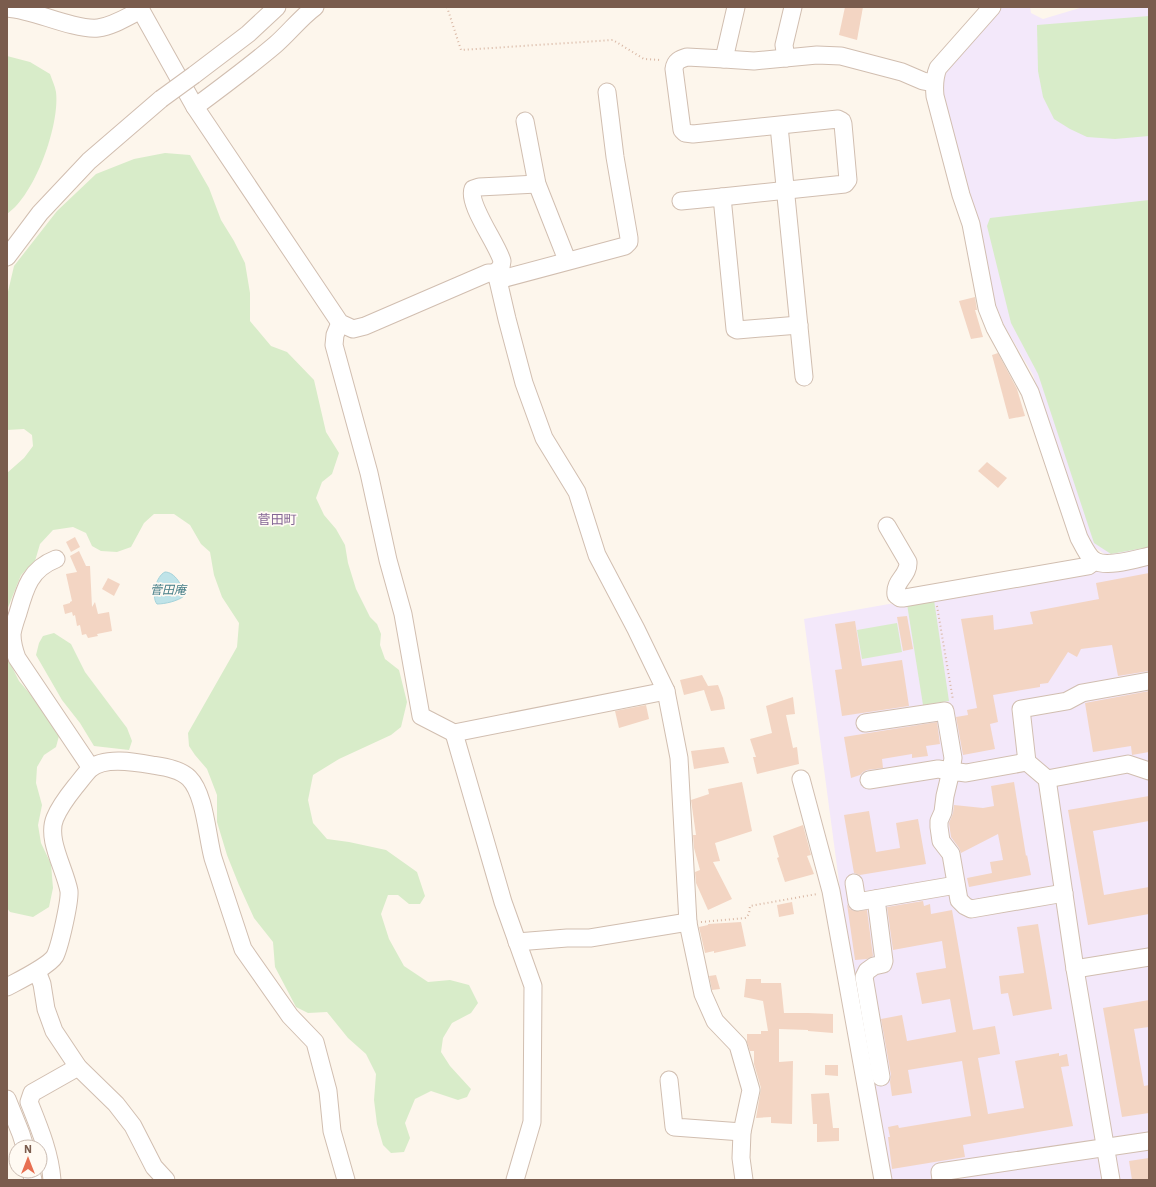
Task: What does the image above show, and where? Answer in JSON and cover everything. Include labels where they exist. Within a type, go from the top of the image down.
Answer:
[{"type":"street","points":[[7,257],[40,213],[89,161],[161,99],[248,34],[277,7]]},
{"type":"street","points":[[195,107],[270,48],[315,7]]},
{"type":"street","points":[[724,59],[736,7]]},
{"type":"street","points":[[786,58],[784,45],[793,7]]},
{"type":"street","points":[[992,7],[938,68],[935,75],[934,84],[935,96],[961,195],[971,224],[986,308],[995,328],[1030,392],[1079,538],[1087,553],[1095,561],[1106,564],[1149,556]]},
{"type":"street","points":[[7,8],[88,28],[98,28],[117,22],[140,9],[195,107],[340,323],[352,329],[365,326],[488,273],[497,276],[625,246],[629,242],[630,238],[615,157],[607,92]]},
{"type":"street","points":[[681,202],[845,184],[848,180],[844,132],[842,121],[838,119],[693,134],[685,133],[681,124],[674,69],[675,64],[681,58],[687,57],[754,61],[817,55],[841,56],[902,72],[934,84]]},
{"type":"street","points":[[525,121],[537,184],[567,260]]},
{"type":"street","points":[[779,126],[804,377]]},
{"type":"street","points":[[537,184],[479,187],[473,190],[472,195],[476,209],[502,262],[497,276],[507,319],[524,383],[544,438],[577,492],[597,555],[636,629],[666,691],[679,758],[688,922],[703,994],[715,1021],[738,1045],[751,1090],[742,1132],[744,1180]]},
{"type":"street","points":[[722,197],[735,329],[799,325]]},
{"type":"street","points":[[340,323],[335,335],[334,345],[369,473],[388,560],[404,614],[421,716],[454,733],[666,691]]},
{"type":"street","points":[[887,526],[908,562],[908,568],[896,587],[897,597],[904,598],[935,593],[1088,566],[1095,561]]},
{"type":"street","points":[[56,559],[46,563],[37,570],[26,588],[12,634],[13,647],[17,658],[91,768]]},
{"type":"street","points":[[1110,1180],[1075,969],[1047,779],[1027,762],[1021,709],[1067,701],[1082,693],[1149,681]]},
{"type":"street","points":[[865,723],[945,711],[953,758],[939,827],[941,840],[951,854],[959,900],[965,906],[971,909],[1064,893]]},
{"type":"street","points":[[454,733],[503,902],[533,986],[532,1122],[516,1180]]},
{"type":"street","points":[[7,987],[37,971],[54,957],[65,922],[69,892],[52,832],[54,819],[67,798],[91,768],[103,762],[133,762],[175,770],[188,777],[196,787],[202,806],[213,858],[243,949],[290,1016],[315,1042],[328,1091],[332,1131],[346,1180]]},
{"type":"street","points":[[869,780],[938,769],[966,773],[1027,762]]},
{"type":"street","points":[[1047,779],[1128,764],[1149,771]]},
{"type":"street","points":[[801,779],[831,891],[883,1180]]},
{"type":"street","points":[[854,883],[857,902],[956,886]]},
{"type":"street","points":[[876,899],[884,961],[883,964],[874,966],[867,971],[864,977],[882,1077]]},
{"type":"street","points":[[518,942],[567,938],[590,938],[688,922]]},
{"type":"street","points":[[1075,969],[1149,957]]},
{"type":"street","points":[[37,971],[42,984],[46,1009],[54,1031],[78,1067],[116,1104],[133,1126],[154,1167],[166,1180]]},
{"type":"street","points":[[52,1180],[51,1165],[29,1102],[32,1093],[78,1067]]},
{"type":"street","points":[[669,1080],[674,1127],[742,1132]]},
{"type":"street","points":[[7,1099],[22,1139]]},
{"type":"street","points":[[941,1180],[940,1172],[1149,1141]]},
{"type":"path","points":[[447,7],[461,50],[613,40],[644,58],[666,61],[675,64]]},
{"type":"path","points":[[935,593],[954,701],[945,711]]},
{"type":"path","points":[[688,922],[746,918],[749,914],[750,906],[831,891]]},
{"type":"shaded area","points":[[1001,7],[1030,7],[1031,13],[1043,19],[1083,7],[1149,7],[1149,550],[1108,556],[1094,547],[1088,539],[1076,507],[1033,375],[1004,325],[995,303],[942,91],[945,70]]},
{"type":"shaded area","points":[[1149,558],[1149,1180],[888,1180],[840,889],[804,619]]},
{"type":"green space","points":[[1149,16],[1149,136],[1115,139],[1087,137],[1054,119],[1043,97],[1038,71],[1037,25]]},
{"type":"green space","points":[[7,56],[30,62],[50,74],[56,92],[56,106],[50,140],[36,176],[27,192],[17,205],[7,214]]},
{"type":"green space","points":[[165,153],[190,155],[209,188],[221,220],[245,263],[250,293],[250,321],[271,346],[287,352],[314,380],[326,432],[339,453],[332,474],[322,482],[316,498],[324,515],[336,529],[345,545],[348,563],[356,589],[370,617],[377,624],[381,634],[380,645],[385,659],[399,670],[407,702],[401,727],[391,735],[339,759],[313,775],[308,800],[313,823],[327,839],[386,850],[417,872],[425,896],[420,904],[409,904],[398,895],[388,895],[381,914],[389,939],[404,966],[428,982],[450,980],[469,985],[478,1003],[471,1013],[452,1023],[443,1038],[441,1052],[450,1066],[471,1089],[467,1097],[458,1100],[431,1091],[415,1099],[405,1123],[410,1138],[404,1152],[391,1153],[383,1145],[377,1124],[374,1100],[376,1074],[366,1054],[348,1038],[327,1012],[308,1013],[296,1007],[275,967],[273,942],[254,918],[227,855],[217,822],[217,795],[207,769],[189,746],[188,733],[237,647],[239,623],[222,597],[214,575],[210,552],[201,544],[190,525],[174,514],[154,514],[144,523],[131,547],[117,552],[101,551],[92,546],[86,533],[73,527],[53,530],[40,544],[35,561],[21,575],[7,610],[7,473],[24,458],[33,446],[32,435],[24,429],[7,430],[7,296],[14,266],[57,211],[96,174],[134,159]]},
{"type":"green space","points":[[1149,200],[1149,547],[1111,554],[1094,543],[1038,374],[1011,323],[987,226],[990,218]]},
{"type":"green space","points":[[934,600],[949,701],[923,705],[907,604]]},
{"type":"green space","points":[[897,623],[902,652],[862,659],[857,630]]},
{"type":"green space","points":[[54,633],[71,644],[85,672],[127,728],[132,741],[129,750],[94,746],[80,723],[62,700],[36,655],[39,643],[43,636]]},
{"type":"green space","points":[[7,657],[19,681],[49,716],[59,736],[56,747],[44,755],[37,767],[36,783],[42,805],[38,825],[41,843],[51,864],[53,888],[49,907],[33,917],[10,912],[7,908]]},
{"type":"water","name":"菅田庵","points":[[165,572],[172,574],[178,580],[184,596],[171,602],[157,604],[154,597],[155,587],[159,578]]},
{"type":"building","points":[[845,7],[863,7],[857,40],[839,35]]},
{"type":"building","points":[[975,297],[977,310],[975,310],[983,337],[971,339],[959,301]]},
{"type":"building","points":[[998,353],[1017,389],[1025,416],[1009,419],[992,355]]},
{"type":"building","points":[[987,462],[1007,478],[998,488],[978,471]]},
{"type":"building","points":[[75,537],[80,547],[71,552],[66,542]]},
{"type":"building","points":[[79,551],[86,566],[90,566],[92,607],[95,602],[98,614],[109,612],[112,631],[97,634],[98,636],[88,638],[86,634],[82,635],[80,625],[77,626],[75,615],[73,616],[72,612],[65,614],[63,605],[72,601],[66,574],[77,572],[70,556]]},
{"type":"building","points":[[1149,573],[1149,671],[1118,676],[1112,645],[1081,649],[1077,657],[1068,652],[1048,683],[1040,684],[1040,687],[993,695],[998,722],[990,724],[995,749],[963,755],[956,717],[968,715],[967,710],[977,708],[961,619],[993,615],[994,630],[1033,624],[1030,612],[1099,599],[1096,583]]},
{"type":"building","points":[[108,578],[120,584],[114,596],[102,589]]},
{"type":"building","points":[[907,616],[913,649],[903,651],[897,617]]},
{"type":"building","points":[[855,621],[862,666],[902,660],[909,706],[842,716],[835,670],[842,669],[835,624]]},
{"type":"building","points":[[702,675],[708,686],[718,685],[725,709],[711,711],[704,690],[684,695],[680,680]]},
{"type":"building","points":[[1149,691],[1149,752],[1132,755],[1131,746],[1093,752],[1085,703]]},
{"type":"building","points":[[793,697],[795,714],[786,715],[793,748],[797,747],[799,764],[757,774],[753,757],[756,757],[750,739],[772,733],[766,706]]},
{"type":"building","points":[[646,705],[649,719],[619,728],[615,711]]},
{"type":"building","points":[[937,722],[940,744],[926,746],[928,756],[912,758],[912,754],[882,759],[883,768],[867,770],[860,775],[851,778],[844,737]]},
{"type":"building","points":[[724,747],[729,763],[694,769],[691,751]]},
{"type":"building","points":[[742,782],[752,831],[715,843],[720,861],[713,862],[732,899],[708,910],[696,883],[695,872],[700,870],[694,848],[693,835],[696,835],[691,800],[709,794],[708,789]]},
{"type":"building","points":[[1014,782],[1026,856],[1027,855],[1031,875],[969,887],[967,878],[992,873],[990,862],[1003,860],[998,834],[961,853],[951,837],[949,823],[954,805],[983,808],[994,806],[991,786]]},
{"type":"building","points":[[1149,796],[1149,821],[1093,831],[1104,895],[1149,887],[1149,914],[1088,925],[1068,810]]},
{"type":"building","points":[[869,811],[876,852],[900,848],[896,823],[918,819],[926,864],[860,875],[854,873],[844,815]]},
{"type":"building","points":[[803,825],[811,855],[807,856],[814,874],[785,882],[777,858],[779,857],[773,836]]},
{"type":"building","points":[[923,901],[924,906],[930,904],[931,914],[952,910],[973,1030],[995,1026],[1000,1054],[978,1058],[988,1114],[1024,1108],[1015,1061],[1059,1053],[1059,1056],[1067,1054],[1069,1066],[1061,1067],[1073,1126],[963,1145],[965,1157],[892,1169],[888,1127],[898,1125],[899,1128],[971,1116],[962,1061],[908,1070],[912,1093],[892,1096],[890,1082],[891,1075],[881,1019],[902,1015],[907,1041],[956,1032],[950,999],[922,1004],[916,973],[946,968],[942,941],[893,950],[887,907]]},
{"type":"building","points":[[792,902],[794,914],[779,917],[777,905]]},
{"type":"building","points":[[847,904],[850,909],[854,911],[867,910],[873,956],[867,959],[855,960]]},
{"type":"building","points":[[741,922],[746,946],[714,953],[714,951],[705,953],[699,927],[708,924]]},
{"type":"building","points":[[1038,924],[1052,1009],[1013,1016],[1008,993],[1001,994],[999,976],[1024,973],[1017,927]]},
{"type":"building","points":[[716,975],[720,989],[712,990],[709,976]]},
{"type":"building","points":[[746,979],[761,979],[761,983],[781,983],[784,1013],[833,1014],[833,1033],[779,1029],[779,1062],[793,1061],[792,1124],[771,1123],[771,1117],[756,1118],[761,1088],[754,1064],[754,1051],[750,1051],[747,1042],[747,1034],[761,1034],[761,1031],[768,1031],[763,1001],[744,997]]},
{"type":"building","points":[[1149,1000],[1149,1027],[1134,1029],[1144,1086],[1149,1085],[1149,1113],[1122,1117],[1103,1008]]},
{"type":"building","points":[[825,1065],[838,1065],[838,1076],[825,1075]]},
{"type":"building","points":[[829,1093],[833,1128],[839,1128],[839,1141],[817,1142],[817,1124],[813,1124],[811,1094]]},
{"type":"building","points":[[1149,1158],[1149,1180],[1132,1180],[1129,1161]]},
{"type":"district","name":"菅田町","points":[[277,519]]}]
